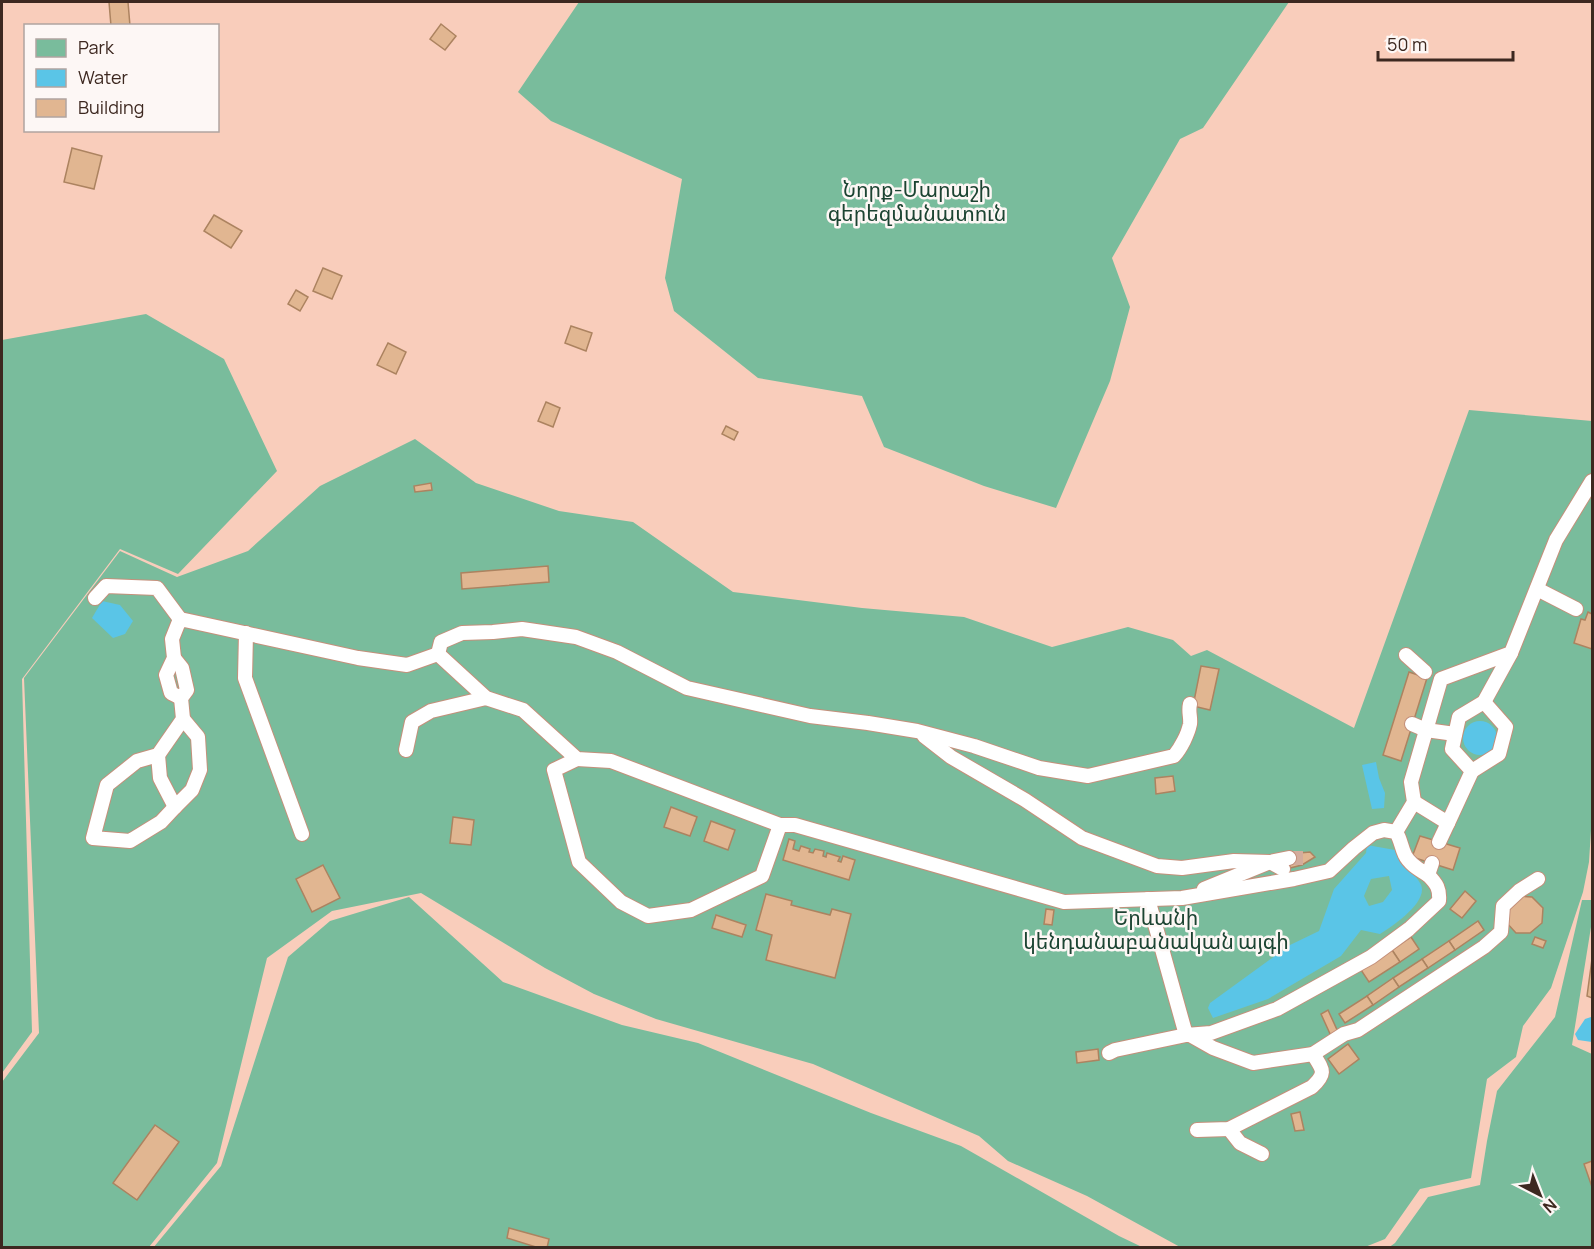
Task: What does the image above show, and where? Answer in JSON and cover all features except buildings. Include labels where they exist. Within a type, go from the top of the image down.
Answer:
[{"type":"street","points":[[1472,771],[1452,749],[1459,717],[1484,702],[1511,653],[1556,540],[1593,480]]},
{"type":"street","points":[[95,598],[106,586],[157,588],[180,619],[358,658],[407,665],[438,654]]},
{"type":"street","points":[[1537,589],[1576,609]]},
{"type":"street","points":[[180,619],[172,639],[174,658],[166,675],[171,693],[181,698],[183,719],[198,737],[200,770],[192,790],[161,822],[130,841],[93,838],[107,785],[137,761],[158,755],[183,719]]},
{"type":"street","points":[[438,654],[441,642],[462,633],[522,629],[576,638],[617,652],[687,688],[810,716],[917,731],[974,746],[1039,768],[1088,776],[1174,756],[1180,749],[1190,724],[1188,713],[1190,704]]},
{"type":"street","points":[[246,633],[245,678],[302,834]]},
{"type":"street","points":[[1406,656],[1423,674],[1441,679],[1511,653]]},
{"type":"street","points":[[438,654],[486,698],[524,710],[577,759]]},
{"type":"street","points":[[1396,832],[1412,806],[1411,782],[1441,679]]},
{"type":"street","points":[[406,750],[412,722],[431,711],[486,698]]},
{"type":"street","points":[[1439,842],[1472,771],[1499,754],[1506,727],[1484,702]]},
{"type":"street","points":[[1412,724],[1426,730],[1455,734]]},
{"type":"street","points":[[917,731],[951,758],[1025,800],[1082,838],[1156,866],[1182,868],[1234,861],[1286,863]]},
{"type":"street","points":[[158,755],[160,778],[175,807]]},
{"type":"street","points":[[780,825],[762,876],[691,910],[648,916],[621,902],[579,862],[554,770],[577,759],[611,761],[780,825],[795,825],[1064,902],[1182,898],[1329,872],[1373,832],[1384,830],[1396,832],[1401,840],[1405,856],[1413,864],[1430,869],[1440,892],[1439,901],[1409,929],[1371,957],[1277,1010],[1211,1032],[1109,1053]]},
{"type":"street","points":[[1412,806],[1448,823]]},
{"type":"street","points":[[1182,898],[1270,862]]},
{"type":"street","points":[[1148,899],[1188,1035],[1213,1048],[1253,1063],[1313,1054],[1344,1034],[1358,1030],[1484,947],[1501,932],[1503,906],[1519,891],[1538,879]]},
{"type":"street","points":[[1197,1130],[1229,1130],[1312,1087],[1321,1079],[1322,1071],[1313,1054]]},
{"type":"street","points":[[1229,1130],[1240,1143],[1262,1154]]},
{"type":"green space","name":"Նորք-Մարաշի գերեզմանատուն","points":[[579,2],[1289,2],[1203,128],[1180,139],[1112,258],[1130,307],[1110,381],[1056,508],[984,486],[884,447],[862,396],[758,378],[674,311],[665,278],[682,179],[551,121],[518,92]]},
{"type":"green space","points":[[146,314],[224,359],[277,471],[178,574],[120,549],[22,679],[32,1032],[2,1073],[2,340]]},
{"type":"green space","name":"Երևանի կենդանաբանական այգի","points":[[1469,410],[1592,421],[1592,815],[1589,862],[1583,892],[1551,988],[1523,1026],[1516,1057],[1487,1079],[1471,1178],[1420,1189],[1385,1239],[1365,1247],[1180,1247],[1087,1196],[1008,1161],[979,1136],[813,1064],[656,1019],[594,994],[545,968],[421,893],[332,911],[267,958],[217,1163],[149,1247],[2,1247],[2,1082],[39,1033],[24,678],[120,551],[177,577],[248,551],[320,486],[415,439],[476,483],[559,511],[633,522],[733,592],[862,608],[964,617],[1052,647],[1128,627],[1173,640],[1191,656],[1207,650],[1354,728]]},
{"type":"green space","points":[[409,897],[503,982],[622,1025],[698,1043],[871,1113],[961,1146],[1142,1247],[153,1248],[221,1166],[288,957],[330,921]]},
{"type":"green space","points":[[1582,900],[1592,900],[1592,925],[1572,1045],[1592,1054],[1592,1247],[1388,1248],[1395,1243],[1428,1197],[1480,1185],[1497,1091],[1555,1017]]},
{"type":"water","points":[[102,601],[120,605],[133,621],[125,634],[113,638],[92,618]]},
{"type":"water","points":[[1480,721],[1492,726],[1497,738],[1492,750],[1480,755],[1468,750],[1463,738],[1468,726]]},
{"type":"water","points":[[1376,762],[1385,793],[1384,808],[1372,809],[1362,765]]},
{"type":"water","points":[[1367,845],[1395,850],[1401,863],[1418,880],[1422,890],[1416,904],[1409,912],[1380,934],[1361,930],[1341,956],[1268,999],[1213,1018],[1208,1008],[1210,1003],[1290,945],[1319,931],[1334,889],[1366,853]],"holes":[[[1389,876],[1392,890],[1383,902],[1369,906],[1364,896],[1371,879]]]},
{"type":"water","points":[[1592,1013],[1592,1042],[1578,1040],[1575,1034]]},
{"type":"tunnel","points":[[1289,858],[1305,858]]}]
